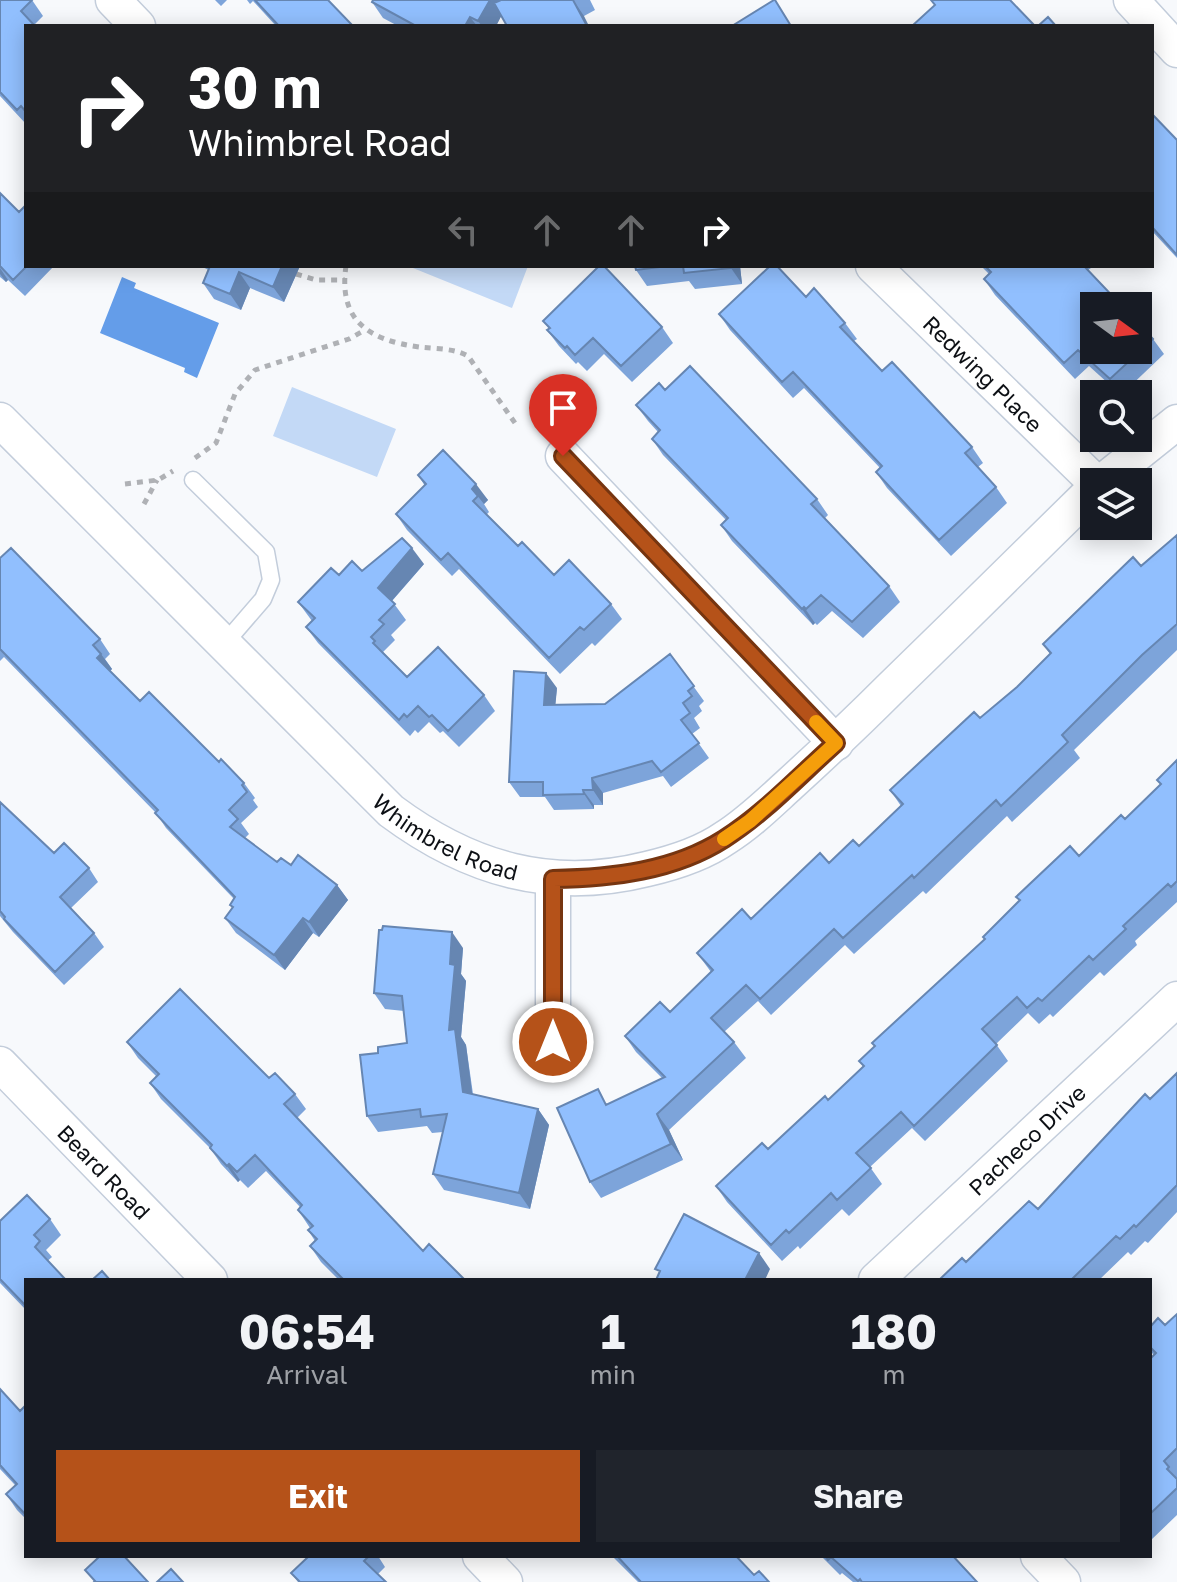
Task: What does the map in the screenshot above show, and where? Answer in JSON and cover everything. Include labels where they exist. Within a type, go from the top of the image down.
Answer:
[{"type":"street","points":[[113,0],[136,24]]},
{"type":"street","points":[[1131,0],[1153,24]]},
{"type":"street","points":[[1154,25],[1177,50]]},
{"type":"street","name":"Redwing Place","points":[[875,268],[1081,468]]},
{"type":"street","points":[[1120,468],[1177,422]]},
{"type":"street","name":"Whimbrel Road","points":[[3,428],[225,643],[373,794],[416,829],[488,865],[553,879],[628,874],[662,865],[723,840],[750,821],[836,743],[1080,503]]},
{"type":"street","points":[[563,456],[836,743]]},
{"type":"street","points":[[553,879],[553,1042]]},
{"type":"street","name":"Pacheco Drive","points":[[878,1278],[1177,999]]},
{"type":"street","name":"Beard Road","points":[[0,1064],[208,1278]]},
{"type":"street","points":[[482,1558],[505,1582]]},
{"type":"street","points":[[1040,1558],[1063,1582]]},
{"type":"lane","points":[[193,480],[266,552],[269,566],[271,580],[263,599],[225,643]]},
{"type":"path","points":[[346,268],[349,309],[365,330],[394,342],[468,356],[515,423]]},
{"type":"path","points":[[296,274],[316,280],[345,280]]},
{"type":"path","points":[[125,484],[158,480],[216,443],[235,394],[255,370],[349,339],[365,330]]},
{"type":"path","points":[[144,504],[158,480]]},
{"type":"shaded area","points":[[413,268],[527,268],[512,308]]},
{"type":"shaded area","points":[[292,387],[396,429],[377,477],[273,436]]},
{"type":"water","points":[[122,277],[136,283],[134,288],[219,323],[197,378],[184,372],[185,368],[100,333]]},
{"type":"building","points":[[0,0],[32,0],[21,11],[33,24],[24,24],[24,110],[21,106],[17,110],[0,92]]},
{"type":"building","points":[[255,0],[328,0],[351,24],[277,24]]},
{"type":"building","points":[[490,0],[478,21],[470,17],[466,24],[412,24],[372,2]]},
{"type":"building","points":[[501,0],[573,0],[586,24],[506,24],[494,3]]},
{"type":"building","points":[[775,0],[790,24],[735,24]]},
{"type":"building","points":[[931,0],[1010,0],[1033,24],[914,24],[935,5]]},
{"type":"building","points":[[1048,17],[1054,24],[1040,24]]},
{"type":"building","points":[[1154,116],[1177,140],[1177,255],[1154,229]]},
{"type":"building","points":[[0,193],[19,212],[24,207],[25,268],[13,280],[0,266]]},
{"type":"building","points":[[209,268],[281,268],[273,287],[239,272],[230,294],[203,283]]},
{"type":"building","points":[[597,268],[606,268],[662,327],[621,366],[593,338],[575,355],[547,330],[550,328],[543,321]]},
{"type":"building","points":[[683,268],[731,268],[684,273]]},
{"type":"building","points":[[768,268],[779,268],[806,297],[814,288],[845,323],[840,327],[882,371],[892,362],[972,447],[965,453],[996,487],[939,540],[876,472],[882,466],[793,372],[782,382],[719,314]]},
{"type":"building","points":[[987,268],[1086,268],[1109,292],[1080,292],[1080,352],[1078,350],[1064,363],[984,279],[991,272]]},
{"type":"building","points":[[1093,364],[1126,364],[1110,379]]},
{"type":"building","points":[[690,366],[817,499],[811,504],[889,586],[852,622],[821,595],[802,609],[721,525],[728,518],[652,439],[660,430],[636,405],[659,383],[665,390]]},
{"type":"building","points":[[443,450],[476,484],[472,489],[478,496],[473,501],[518,546],[522,542],[554,575],[569,560],[611,604],[584,630],[580,627],[549,658],[448,553],[441,560],[396,514],[426,484],[418,475]]},
{"type":"building","points":[[1177,535],[1177,624],[1062,735],[1068,742],[1001,806],[996,800],[914,878],[912,875],[843,938],[834,929],[760,999],[746,985],[711,1018],[734,1042],[657,1114],[671,1144],[590,1182],[557,1108],[598,1089],[606,1105],[665,1077],[625,1036],[660,1002],[670,1012],[713,970],[697,953],[742,909],[751,919],[820,853],[829,863],[853,840],[859,846],[903,804],[890,790],[974,712],[980,718],[1017,687],[1051,653],[1043,644],[1133,557],[1141,566]]},
{"type":"building","points":[[402,538],[412,548],[378,588],[395,604],[379,620],[384,624],[371,637],[375,641],[373,643],[407,677],[438,647],[484,695],[448,731],[418,706],[399,720],[306,627],[315,618],[298,602],[331,568],[339,575],[352,561],[362,571]]},
{"type":"building","points":[[11,548],[100,639],[93,645],[101,654],[97,658],[140,701],[149,692],[244,783],[242,785],[247,792],[229,810],[238,819],[230,827],[277,862],[281,858],[291,865],[298,855],[337,885],[309,922],[303,918],[274,955],[225,918],[233,907],[230,905],[235,897],[155,813],[158,810],[0,649],[0,558]]},
{"type":"building","points":[[670,654],[694,686],[688,691],[692,696],[683,703],[690,713],[681,720],[699,743],[661,772],[652,761],[592,778],[593,790],[583,790],[584,794],[543,795],[543,782],[509,782],[514,671],[546,673],[544,705],[605,704]]},
{"type":"building","points":[[1177,760],[1177,881],[1171,887],[1168,884],[1123,926],[1126,929],[1093,960],[1089,956],[1042,1001],[1038,998],[1027,1008],[1017,997],[982,1029],[997,1045],[914,1126],[901,1112],[856,1153],[871,1168],[837,1200],[831,1193],[789,1233],[786,1230],[771,1245],[716,1186],[762,1143],[768,1149],[825,1096],[828,1100],[864,1066],[859,1061],[875,1046],[872,1043],[985,939],[983,937],[1020,900],[1016,897],[1070,846],[1079,856],[1121,815],[1125,819],[1161,784],[1157,780]]},
{"type":"building","points":[[0,802],[54,853],[64,843],[89,868],[60,897],[94,933],[55,972],[0,911]]},
{"type":"building","points":[[383,926],[452,932],[450,964],[455,965],[449,1030],[455,1029],[463,1092],[538,1109],[519,1193],[433,1174],[447,1114],[421,1117],[420,1109],[367,1116],[360,1055],[378,1053],[378,1047],[407,1043],[402,996],[374,993],[379,930]]},
{"type":"building","points":[[180,989],[269,1078],[275,1073],[295,1094],[284,1104],[423,1251],[429,1244],[463,1278],[342,1278],[310,1246],[317,1239],[308,1230],[313,1226],[298,1210],[302,1205],[255,1155],[237,1172],[229,1164],[227,1166],[210,1148],[212,1145],[150,1083],[159,1074],[127,1042]]},
{"type":"building","points":[[1177,1073],[1177,1185],[1136,1227],[1134,1225],[1120,1239],[1116,1236],[1073,1278],[941,1278],[962,1258],[966,1262],[1029,1201],[1038,1209],[1145,1094],[1150,1099]]},
{"type":"building","points":[[27,1195],[50,1219],[34,1235],[40,1241],[35,1247],[64,1278],[24,1278],[24,1304],[0,1279],[0,1221]]},
{"type":"building","points":[[684,1214],[759,1253],[746,1278],[657,1278],[660,1271],[655,1269]]},
{"type":"building","points":[[102,1271],[108,1278],[94,1278]]},
{"type":"building","points":[[1177,1314],[1177,1448],[1164,1461],[1177,1479],[1177,1488],[1152,1512],[1152,1357],[1156,1353],[1152,1349],[1152,1325],[1158,1318],[1165,1325]]},
{"type":"building","points":[[0,1389],[20,1411],[24,1407],[24,1513],[6,1494],[17,1484],[0,1465]]},
{"type":"building","points":[[98,1558],[126,1558],[148,1582],[94,1582],[85,1570]]},
{"type":"building","points":[[307,1558],[367,1558],[364,1561],[386,1582],[300,1582],[291,1573]]},
{"type":"building","points":[[619,1558],[738,1558],[754,1575],[759,1571],[769,1582],[641,1582]]},
{"type":"building","points":[[832,1558],[955,1558],[977,1582],[862,1582],[860,1579],[858,1581]]},
{"type":"building","points":[[171,1569],[183,1582],[157,1582]]},
{"type":"slow traffic","points":[[724,839],[750,821],[836,743],[816,722]]},
{"type":"route","points":[[553,1042],[553,879],[628,874],[694,854],[723,840],[750,821],[836,743],[563,456]]}]
